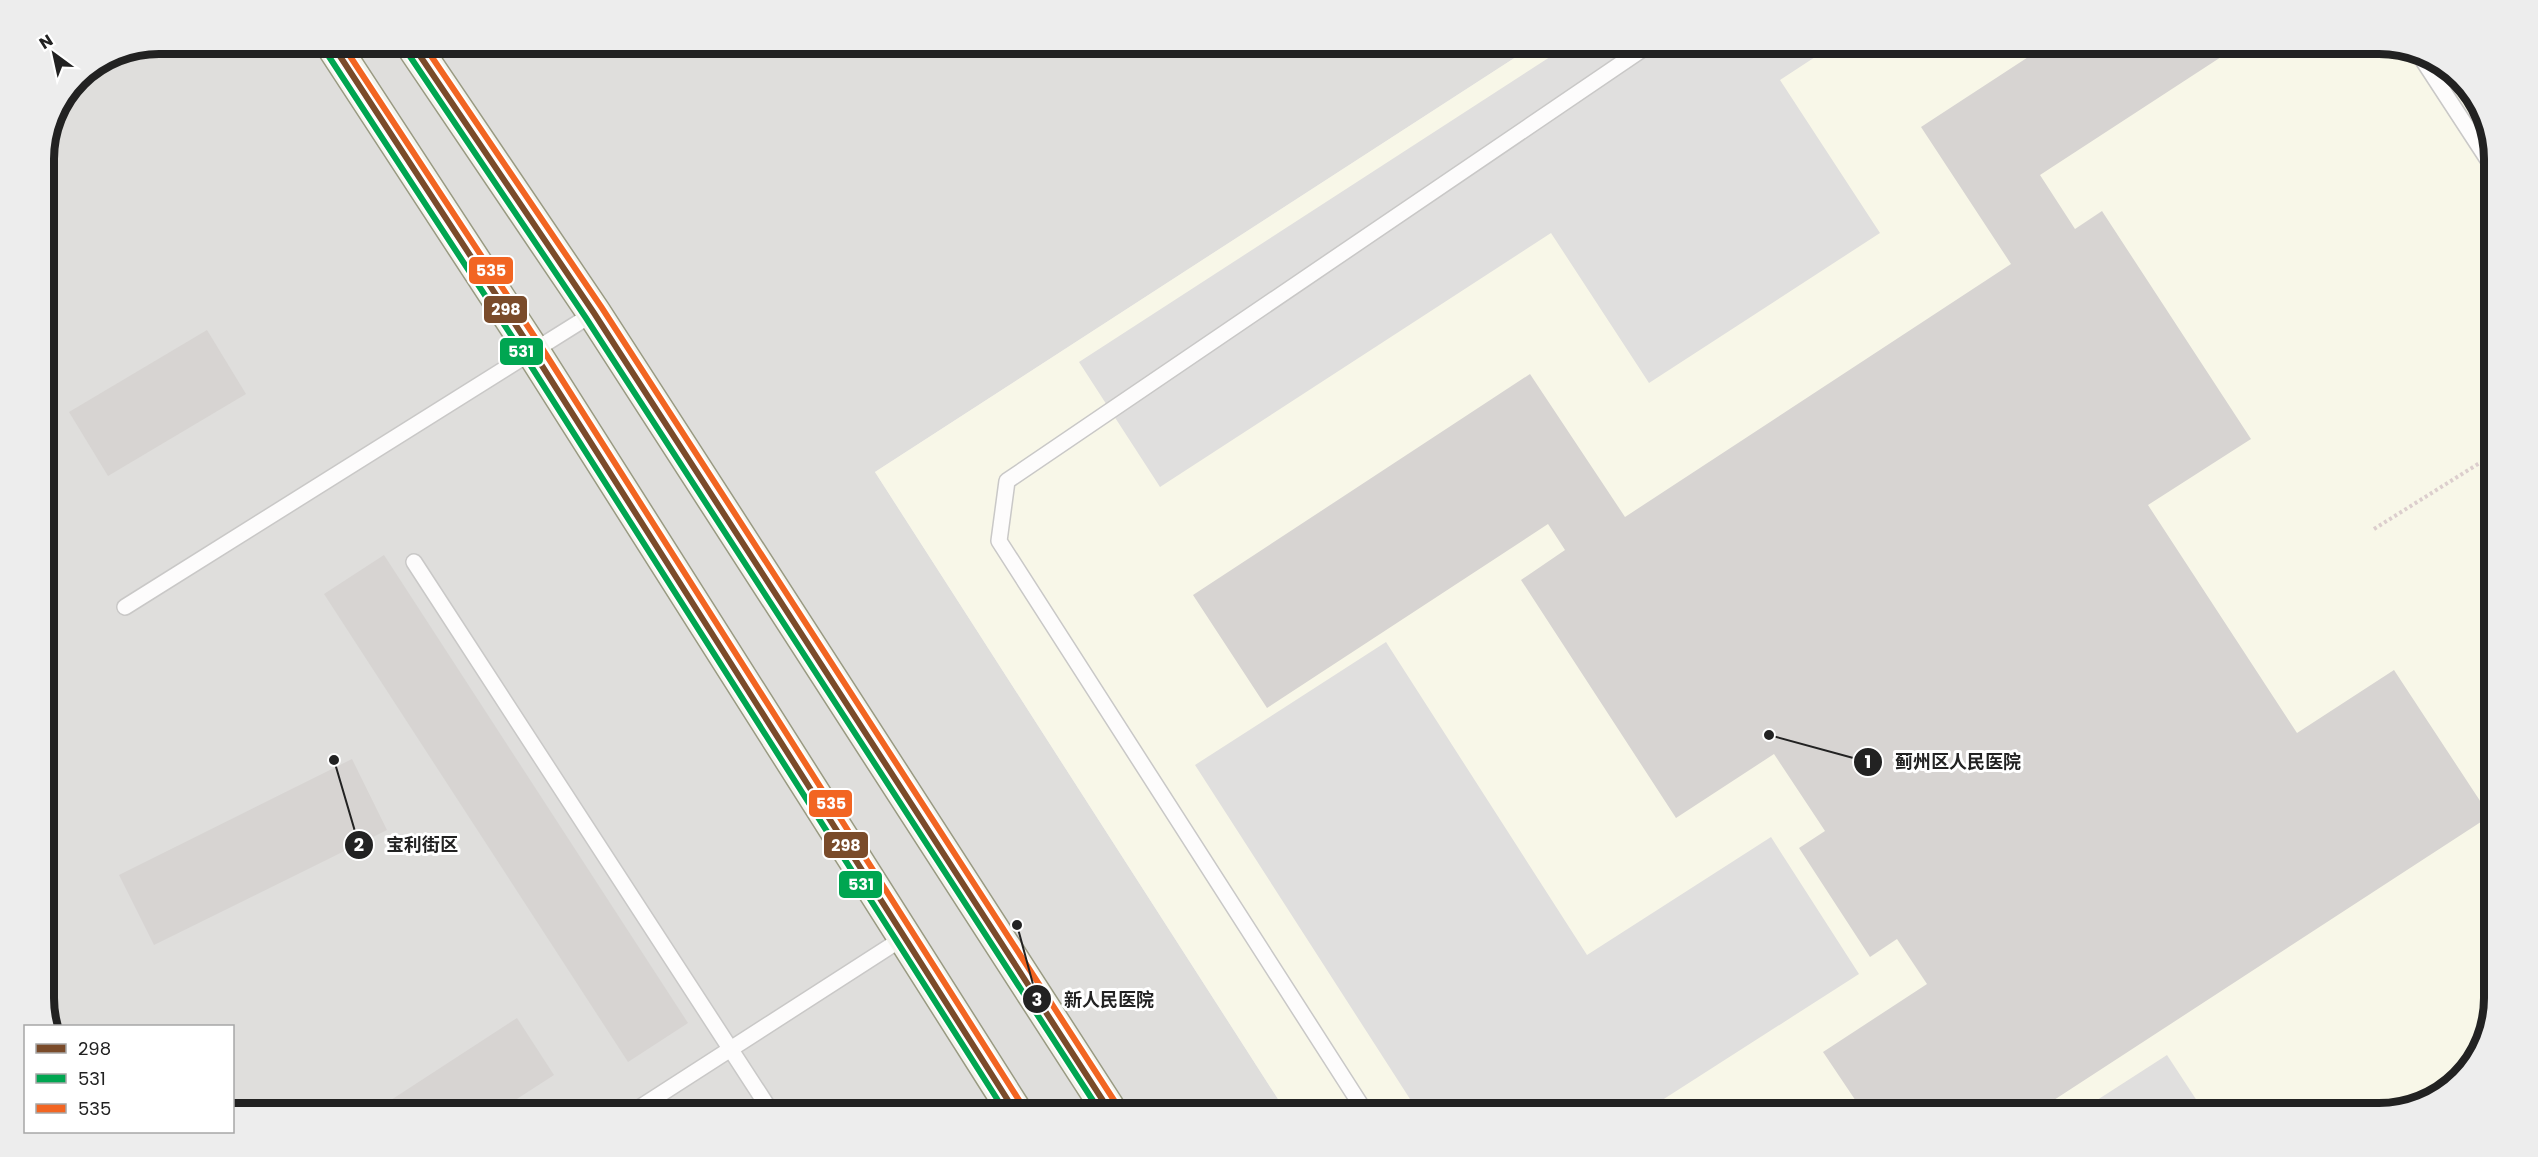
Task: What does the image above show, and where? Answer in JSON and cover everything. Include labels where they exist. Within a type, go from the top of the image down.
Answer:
[{"type":"main road","points":[[339,54],[532,350],[903,938],[1010,1103]]},
{"type":"main road","points":[[419,54],[594,314],[1105,1103]]},
{"type":"lane","points":[[1360,1103],[999,541],[1007,481],[1635,54]]},
{"type":"lane","points":[[2426,65],[2484,154]]},
{"type":"lane","points":[[125,607],[532,350],[594,314]]},
{"type":"lane","points":[[414,562],[765,1103]]},
{"type":"lane","points":[[647,1103],[903,938]]},
{"type":"path","points":[[2374,529],[2484,460]]},
{"type":"shaded area","points":[[159,54],[1521,54],[875,472],[1281,1103],[234,1103],[234,1025],[58,1025],[54,1005],[54,152],[62,119],[72,101],[85,85],[101,72],[119,62],[138,56]]},
{"type":"shaded area","points":[[1521,54],[2379,54],[2400,56],[2419,62],[2443,76],[2466,101],[2478,125],[2484,152],[2484,998],[2482,1019],[2476,1038],[2462,1062],[2437,1085],[2419,1095],[2379,1103],[1281,1103],[875,472]]},
{"type":"shaded area","points":[[1555,54],[1820,54],[1780,80],[1880,233],[1649,383],[1551,233],[1160,487],[1079,362]]},
{"type":"shaded area","points":[[1386,642],[1587,955],[1771,837],[1859,974],[1658,1103],[1413,1103],[1195,765]]},
{"type":"shaded area","points":[[2167,1055],[2198,1103],[2093,1103]]},
{"type":"building","points":[[2033,54],[2226,54],[2040,175],[2075,229],[2102,211],[2251,439],[2148,505],[2297,733],[2394,670],[2484,807],[2484,820],[2049,1103],[1857,1103],[1823,1052],[1927,984],[1897,939],[1870,957],[1799,848],[1825,831],[1774,754],[1676,818],[1521,580],[1565,550],[1548,524],[1267,708],[1193,595],[1530,374],[1625,517],[2011,264],[1921,127]]},
{"type":"building","points":[[207,330],[246,394],[108,476],[69,412]]},
{"type":"building","points":[[384,555],[688,1023],[628,1062],[324,594]]},
{"type":"building","points":[[352,759],[387,830],[154,945],[119,875]]},
{"type":"building","points":[[517,1018],[554,1075],[511,1103],[386,1103]]},
{"type":"transit line","name":"531","points":[[327,54],[524,355],[1000,1103]]},
{"type":"transit line","name":"298","points":[[339,54],[532,350],[1010,1103]]},
{"type":"transit line","name":"535","points":[[349,54],[540,345],[1021,1103]]},
{"type":"transit line","name":"531","points":[[408,54],[586,318],[1095,1103]]},
{"type":"transit line","name":"298","points":[[419,54],[594,313],[1105,1103]]},
{"type":"transit line","name":"535","points":[[430,54],[602,308],[1116,1103]]},
{"type":"place","name":"蓟州区人民医院","points":[[1769,735]]},
{"type":"place","name":"宝利街区","points":[[334,760]]},
{"type":"place","name":"新人民医院","points":[[1017,925]]}]
